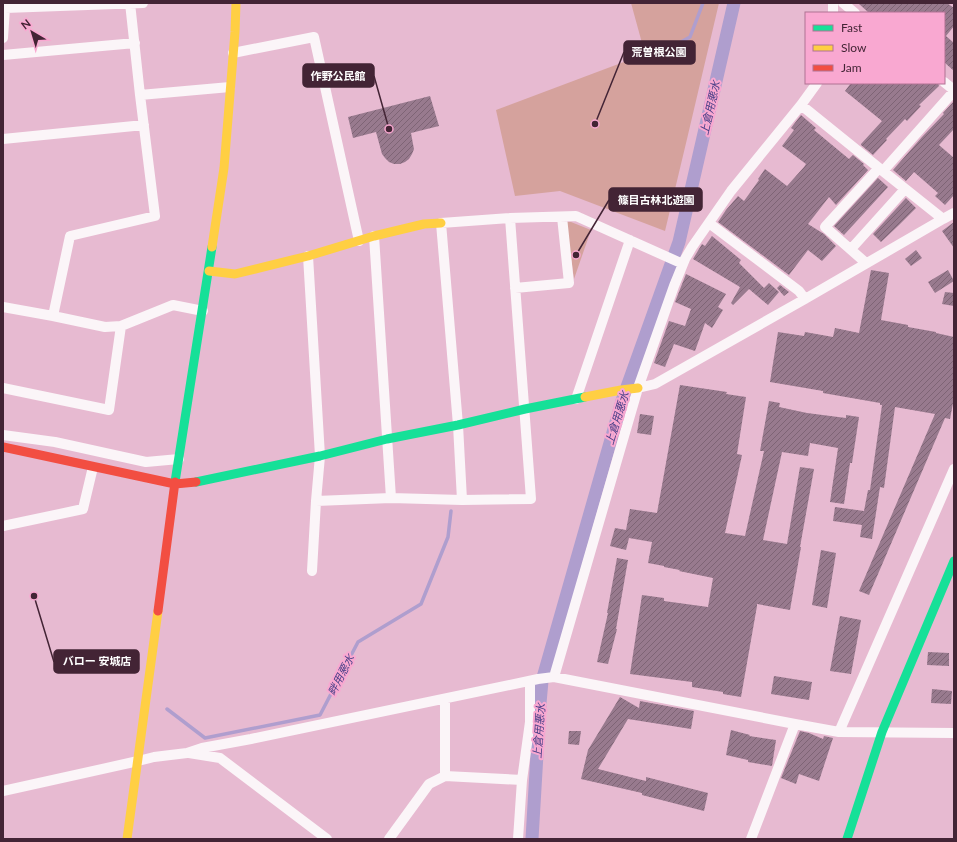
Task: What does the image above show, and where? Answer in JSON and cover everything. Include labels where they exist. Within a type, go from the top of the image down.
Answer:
[{"type":"street","points":[[3,38],[4,8],[143,3]]},
{"type":"street","points":[[127,839],[175,484],[224,168],[236,3]]},
{"type":"street","points":[[843,3],[854,12]]},
{"type":"street","points":[[53,316],[70,236],[155,216],[130,4]]},
{"type":"street","points":[[233,53],[314,37],[359,241]]},
{"type":"street","points":[[3,55],[135,43]]},
{"type":"street","points":[[866,263],[824,227],[881,170],[954,90],[945,83]]},
{"type":"street","points":[[554,677],[638,388],[683,264],[692,247],[731,191],[816,84]]},
{"type":"street","points":[[140,94],[230,87]]},
{"type":"street","points":[[801,105],[943,219]]},
{"type":"street","points":[[3,139],[144,125]]},
{"type":"street","points":[[851,249],[905,188]]},
{"type":"street","points":[[3,447],[175,484],[193,483],[320,456],[387,438],[458,425],[525,409],[655,384],[954,213]]},
{"type":"street","points":[[209,271],[235,274],[308,256],[374,236],[424,224],[510,218],[576,216],[683,264]]},
{"type":"street","points":[[516,288],[569,283],[562,217]]},
{"type":"street","points":[[316,501],[391,498],[462,500],[531,499],[510,218]]},
{"type":"street","points":[[440,223],[458,425],[462,500]]},
{"type":"street","points":[[709,223],[799,291],[805,299]]},
{"type":"street","points":[[374,236],[391,498]]},
{"type":"street","points":[[576,399],[630,240]]},
{"type":"street","points":[[308,256],[320,456],[312,571]]},
{"type":"street","points":[[3,307],[53,316],[105,328],[121,326],[173,305],[203,311]]},
{"type":"street","points":[[3,388],[109,410],[121,326]]},
{"type":"street","points":[[3,435],[55,442],[146,462],[179,459]]},
{"type":"street","points":[[3,526],[83,509],[93,467]]},
{"type":"street","points":[[839,732],[954,468]]},
{"type":"street","points":[[847,839],[882,732],[954,562]]},
{"type":"street","points":[[3,791],[138,760],[187,753],[554,677],[839,732],[954,733]]},
{"type":"street","points":[[518,839],[522,780],[534,680]]},
{"type":"street","points":[[445,699],[445,776]]},
{"type":"street","points":[[751,839],[795,724]]},
{"type":"street","points":[[187,753],[220,758],[327,839]]},
{"type":"street","points":[[389,839],[429,784],[445,776],[522,780]]},
{"type":"shaded area","points":[[631,3],[719,3],[665,231],[560,191],[515,196],[496,110],[645,54]]},
{"type":"shaded area","points":[[566,222],[571,222],[591,230],[574,279]]},
{"type":"building","points":[[858,3],[947,3],[954,8],[954,26],[946,36],[954,43],[954,71],[945,63],[945,12],[868,12]]},
{"type":"building","points":[[850,84],[938,84],[939,86],[919,105],[921,106],[907,121],[905,119],[873,155],[861,144],[882,121],[845,91]]},
{"type":"building","points":[[430,96],[439,126],[411,133],[414,149],[409,159],[405,162],[394,164],[385,158],[382,154],[376,132],[353,138],[348,117]]},
{"type":"building","points":[[954,101],[954,129],[939,145],[954,158],[954,195],[945,205],[935,196],[938,193],[914,172],[906,181],[893,170]]},
{"type":"building","points":[[801,115],[816,128],[814,130],[849,159],[853,155],[864,164],[863,165],[868,170],[836,205],[829,197],[808,224],[824,234],[836,246],[822,261],[808,250],[789,275],[718,222],[738,196],[744,201],[765,169],[787,186],[804,167],[806,164],[782,146],[794,130],[791,128]]},
{"type":"building","points":[[878,178],[888,187],[844,235],[834,226]]},
{"type":"building","points":[[906,198],[916,208],[881,242],[873,234]]},
{"type":"building","points":[[954,222],[954,248],[942,231]]},
{"type":"building","points":[[712,236],[741,260],[739,263],[764,288],[769,283],[779,292],[768,305],[749,289],[733,305],[731,303],[740,287],[693,259],[702,244],[705,246]]},
{"type":"building","points":[[916,250],[922,258],[911,266],[905,259]]},
{"type":"building","points":[[871,270],[889,273],[881,320],[908,325],[908,327],[954,337],[954,398],[950,419],[945,418],[869,595],[859,591],[935,414],[895,407],[884,488],[880,487],[872,539],[860,537],[862,525],[833,521],[835,507],[864,511],[868,490],[870,490],[882,405],[880,405],[880,403],[823,393],[823,391],[770,382],[778,332],[804,336],[805,332],[833,337],[835,328],[859,333]]},
{"type":"building","points":[[948,270],[954,281],[935,293],[928,282]]},
{"type":"building","points":[[686,274],[726,294],[718,307],[723,310],[712,328],[705,323],[695,351],[674,344],[665,367],[654,363],[669,321],[685,326],[691,309],[675,302]]},
{"type":"building","points":[[780,285],[789,292],[784,296],[777,288]]},
{"type":"building","points":[[945,292],[954,293],[954,306],[942,304]]},
{"type":"building","points":[[680,385],[727,392],[726,394],[746,397],[737,454],[742,455],[725,533],[745,536],[764,451],[760,451],[769,401],[780,403],[779,407],[807,413],[846,418],[846,415],[859,417],[844,504],[830,502],[838,448],[810,443],[808,456],[782,452],[763,540],[787,544],[800,467],[814,469],[801,547],[790,610],[757,604],[741,697],[723,694],[723,692],[692,687],[692,682],[630,674],[642,595],[664,598],[664,601],[708,607],[713,578],[648,563],[652,542],[629,538],[626,550],[610,546],[615,528],[626,530],[630,509],[657,513]]},
{"type":"building","points":[[640,414],[654,416],[651,435],[637,433]]},
{"type":"building","points":[[821,550],[836,553],[827,608],[812,605]]},
{"type":"building","points":[[617,558],[628,560],[617,629],[608,664],[597,662],[608,613]]},
{"type":"building","points":[[840,616],[861,620],[851,674],[830,671]]},
{"type":"building","points":[[928,652],[949,653],[949,666],[927,665]]},
{"type":"building","points":[[774,676],[812,682],[809,700],[771,694]]},
{"type":"building","points":[[932,689],[952,691],[951,704],[931,703]]},
{"type":"building","points":[[620,697],[639,708],[640,701],[694,711],[691,729],[628,719],[598,769],[646,781],[646,777],[708,793],[704,811],[642,795],[642,793],[581,779],[588,750]]},
{"type":"building","points":[[731,730],[750,735],[749,736],[776,740],[772,766],[748,762],[748,760],[726,755]]},
{"type":"building","points":[[569,731],[581,731],[579,745],[568,744]]},
{"type":"building","points":[[800,731],[823,739],[824,736],[833,738],[819,781],[799,774],[796,784],[781,778]]},
{"type":"waterway","points":[[681,42],[690,37],[703,3]]},
{"type":"waterway","name":"上倉用悪水","points":[[532,839],[542,681],[622,401],[679,242],[734,3]]},
{"type":"waterway","name":"畔用悪水","points":[[167,709],[205,738],[320,715],[358,642],[421,604],[448,537],[451,511]]},
{"type":"traffic: fast","points":[[175,482],[212,247]]},
{"type":"traffic: fast","points":[[196,482],[320,456],[387,439],[585,397]]},
{"type":"traffic: fast","points":[[847,839],[882,732],[954,561]]},
{"type":"traffic: slow","points":[[212,247],[224,168],[236,3]]},
{"type":"traffic: slow","points":[[209,271],[235,274],[308,256],[374,236],[424,224],[441,223]]},
{"type":"traffic: slow","points":[[585,397],[638,388]]},
{"type":"traffic: slow","points":[[127,839],[158,611]]},
{"type":"traffic: jam","points":[[3,447],[175,484],[196,482]]},
{"type":"traffic: jam","points":[[158,611],[175,482]]},
{"type":"place","name":"荒曽根公園","points":[[595,124]]},
{"type":"place","name":"作野公民館","points":[[389,129]]},
{"type":"place","name":"篠目古林北遊園","points":[[576,255]]},
{"type":"place","name":"バロー 安城店","points":[[34,596]]}]
